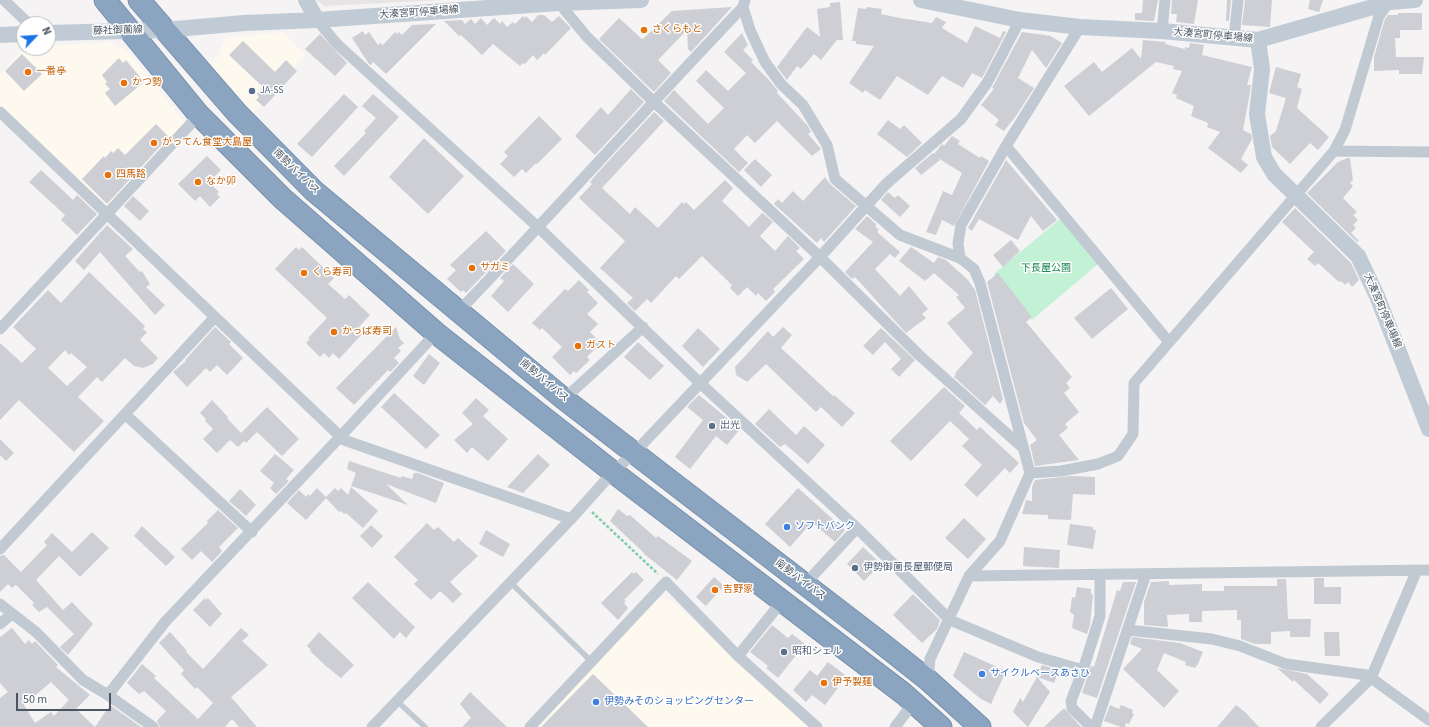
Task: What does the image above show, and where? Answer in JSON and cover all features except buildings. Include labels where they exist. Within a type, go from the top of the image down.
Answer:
[{"type":"highway","points":[[105,0],[199,115],[282,198],[436,333],[613,472],[783,600],[914,702],[941,727]]},
{"type":"highway","name":"南勢バイパス","points":[[139,0],[237,114],[314,191],[564,399],[928,680],[980,727]]},
{"type":"main road","points":[[306,0],[316,20]]},
{"type":"main road","name":"大湊宮町停車場線","points":[[189,28],[244,23],[316,20],[559,3],[641,0]]},
{"type":"main road","name":"大湊宮町停車場線","points":[[921,0],[962,4],[1020,20],[1258,40],[1262,69],[1257,114],[1264,157],[1274,174],[1358,256],[1378,296],[1429,426]]},
{"type":"main road","points":[[1258,40],[1390,1],[1415,0]]},
{"type":"main road","name":"藤社御薗線","points":[[56,33],[189,28]]},
{"type":"main road","points":[[0,35],[16,34]]},
{"type":"street","points":[[4,0],[21,16]]},
{"type":"street","points":[[1162,31],[1165,0]]},
{"type":"street","points":[[1234,38],[1238,0]]},
{"type":"street","points":[[1030,473],[1061,471],[1098,464],[1118,456],[1134,434],[1134,383],[1297,196],[1334,151],[1345,130],[1379,16],[1390,1]]},
{"type":"street","points":[[559,3],[587,37],[653,101],[820,258],[919,355],[1023,448]]},
{"type":"street","points":[[459,311],[538,228],[653,101],[744,4]]},
{"type":"street","points":[[744,4],[750,30],[765,62],[781,84],[803,105],[827,146],[834,180],[867,205],[900,235],[960,258],[974,269],[980,283],[1030,473],[1000,541],[969,576],[950,620],[930,659],[928,680]]},
{"type":"street","points":[[316,20],[337,44],[538,228],[700,382],[857,528],[950,620],[1038,657],[1083,670]]},
{"type":"street","points":[[372,727],[571,520],[613,472],[634,453],[700,382],[820,258],[886,184],[961,120],[987,83],[1020,20]]},
{"type":"street","points":[[960,258],[958,243],[961,225],[1006,146],[1080,26]]},
{"type":"street","points":[[0,112],[340,437],[571,520]]},
{"type":"street","points":[[0,329],[199,115]]},
{"type":"street","points":[[1006,146],[1169,342]]},
{"type":"street","points":[[1334,151],[1429,152]]},
{"type":"street","points":[[0,549],[214,318]]},
{"type":"street","points":[[564,399],[642,327]]},
{"type":"street","points":[[108,695],[165,622],[252,532],[436,333]]},
{"type":"street","points":[[125,414],[252,532]]},
{"type":"street","points":[[805,584],[857,528]]},
{"type":"street","points":[[1321,727],[1371,678],[1418,570]]},
{"type":"street","points":[[969,576],[1429,570]]},
{"type":"street","points":[[1096,727],[1146,574]]},
{"type":"street","points":[[1091,727],[1072,708],[1071,701],[1083,670],[1100,616],[1100,575]]},
{"type":"street","points":[[530,727],[666,582],[738,656],[817,727]]},
{"type":"street","points":[[738,656],[783,600]]},
{"type":"street","points":[[0,604],[12,614],[20,618],[36,632],[83,680],[108,695],[153,727]]},
{"type":"street","points":[[0,624],[12,614]]},
{"type":"street","points":[[1128,630],[1212,639],[1240,646],[1286,664],[1367,675],[1429,720]]},
{"type":"street","points":[[895,727],[914,702]]},
{"type":"lane","points":[[510,582],[591,661]]},
{"type":"lane","points":[[397,701],[425,727]]},
{"type":"path","points":[[584,504],[666,582]]},
{"type":"shaded area","points":[[317,0],[443,0],[324,6]]},
{"type":"shaded area","name":"JA-SS","points":[[283,32],[305,55],[252,115],[208,67],[218,55],[225,38]]},
{"type":"shaded area","points":[[110,42],[128,51],[185,123],[108,209],[0,106],[0,74],[17,56],[56,56],[56,45]]},
{"type":"shaded area","points":[[655,597],[672,600],[807,727],[537,727]]},
{"type":"green space","name":"下長屋公園","points":[[1060,219],[1098,264],[1032,320],[994,274]]},
{"type":"place","name":"さくらもと","points":[[644,30]]},
{"type":"place","name":"一番亭","points":[[28,72]]},
{"type":"place","name":"かつ勢","points":[[124,83]]},
{"type":"place","name":"JA-SS","points":[[252,91]]},
{"type":"place","name":"がってん食堂大島屋","points":[[154,143]]},
{"type":"place","name":"四馬路","points":[[108,175]]},
{"type":"place","name":"なか卯","points":[[198,182]]},
{"type":"place","name":"サガミ","points":[[472,268]]},
{"type":"place","name":"くら寿司","points":[[304,273]]},
{"type":"place","name":"かっぱ寿司","points":[[334,332]]},
{"type":"place","name":"ガスト","points":[[578,346]]},
{"type":"place","name":"出光","points":[[712,426]]},
{"type":"place","name":"ソフトバンク","points":[[787,527]]},
{"type":"place","name":"伊勢御薗長屋郵便局","points":[[855,568]]},
{"type":"place","name":"吉野家","points":[[715,590]]},
{"type":"place","name":"昭和シェル","points":[[784,652]]},
{"type":"place","name":"サイクルベースあさひ","points":[[982,674]]},
{"type":"place","name":"伊予製麺","points":[[824,683]]},
{"type":"place","name":"伊勢みそのショッピングセンター","points":[[596,702]]}]
